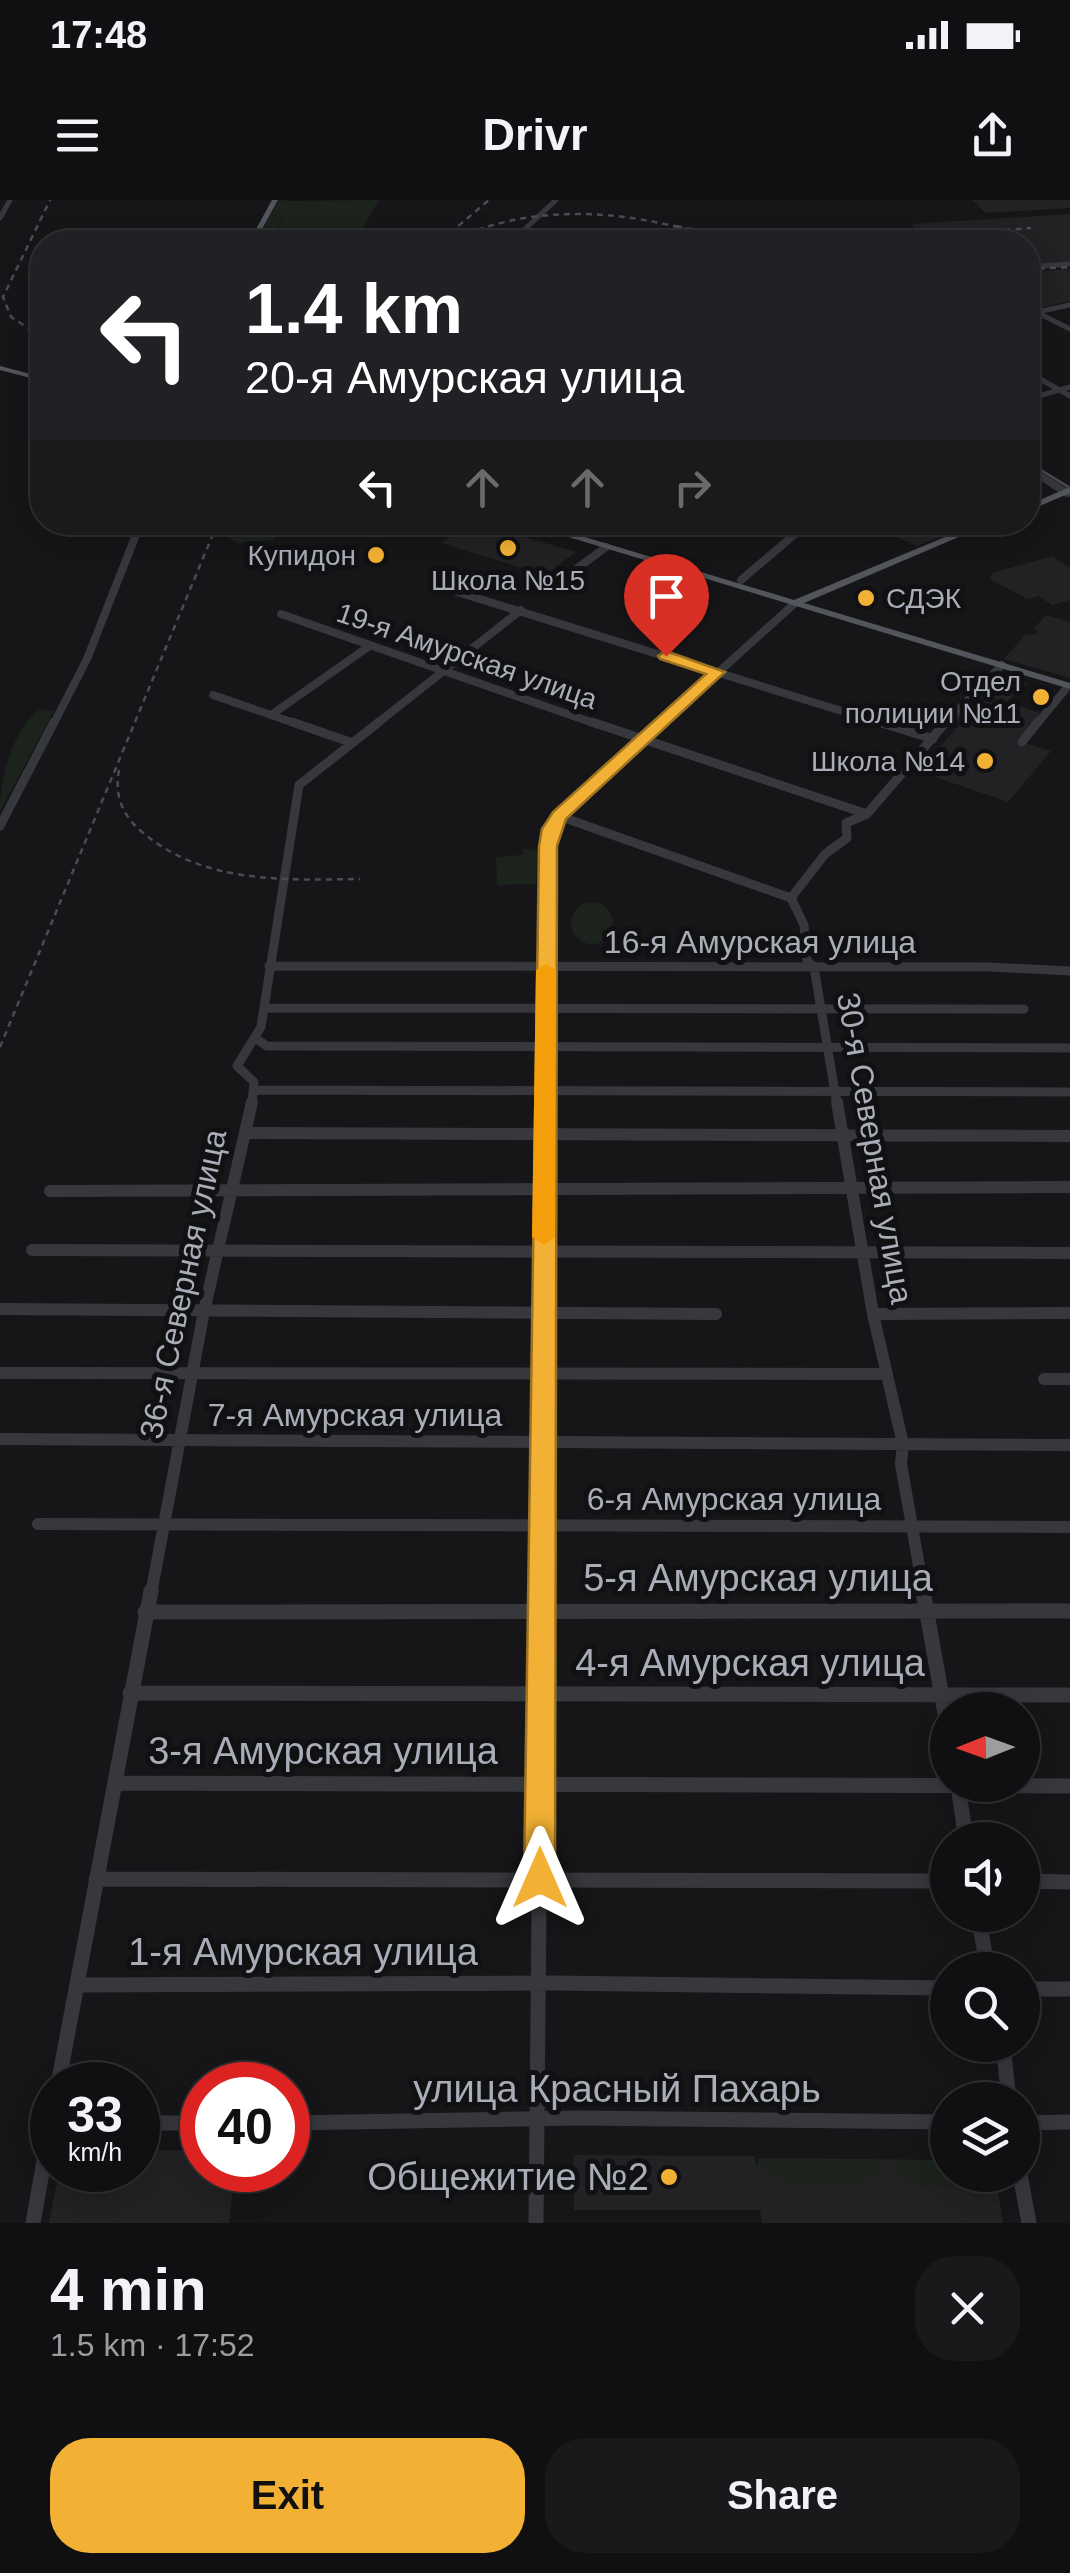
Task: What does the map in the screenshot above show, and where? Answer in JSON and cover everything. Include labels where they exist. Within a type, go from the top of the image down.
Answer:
[{"type":"main road","points":[[259,230],[275,200]]},
{"type":"main road","points":[[0,368],[30,377]]},
{"type":"main road","points":[[1040,504],[1069,493]]},
{"type":"main road","points":[[573,535],[738,583]]},
{"type":"main road","points":[[573,535],[1068,686]]},
{"type":"main road","points":[[796,602],[958,535]]},
{"type":"main road","points":[[796,602],[1068,686]]},
{"type":"street","points":[[524,230],[556,200]]},
{"type":"street","points":[[0,218],[6,203]]},
{"type":"street","points":[[1040,266],[1070,264]]},
{"type":"street","points":[[1040,311],[1070,305]]},
{"type":"street","points":[[1040,316],[1070,329]]},
{"type":"street","points":[[1040,380],[1070,396]]},
{"type":"street","points":[[1040,395],[1070,387]]},
{"type":"street","points":[[1040,475],[1069,493]]},
{"type":"street","points":[[0,826],[87,658],[136,535]]},
{"type":"street","points":[[738,583],[793,535]]},
{"type":"street","points":[[560,581],[606,547]]},
{"type":"street","points":[[454,591],[933,739]]},
{"type":"street","points":[[536,2223],[548,846],[551,829],[559,816],[796,602]]},
{"type":"street","name":"36-я Северная улица","points":[[63,2062],[204,1311],[255,1090],[254,1082],[237,1066],[255,1038],[264,1008],[298,785],[521,610]]},
{"type":"street","name":"19-я Амурская улица","points":[[281,614],[441,672],[867,814]]},
{"type":"street","points":[[271,715],[368,646]]},
{"type":"street","points":[[559,816],[791,898],[825,854],[847,838],[846,823],[867,814],[1002,665]]},
{"type":"street","points":[[1022,742],[1068,686]]},
{"type":"street","points":[[213,694],[350,742]]},
{"type":"street","name":"30-я Северная улица","points":[[791,898],[804,926],[807,962],[814,967],[873,1314],[903,1444],[901,1464],[941,1692]]},
{"type":"street","name":"16-я Амурская улица","points":[[270,966],[1070,971]]},
{"type":"street","points":[[264,1008],[1024,1009]]},
{"type":"street","points":[[255,1038],[266,1046],[1070,1048]]},
{"type":"street","points":[[255,1090],[1070,1092]]},
{"type":"street","points":[[245,1133],[1070,1136]]},
{"type":"street","points":[[50,1191],[544,1186],[1070,1187]]},
{"type":"street","points":[[32,1250],[1070,1253]]},
{"type":"street","points":[[0,1309],[716,1314]]},
{"type":"street","points":[[873,1314],[1070,1313]]},
{"type":"street","points":[[0,1373],[886,1374]]},
{"type":"street","points":[[1044,1379],[1070,1379]]},
{"type":"street","name":"7-я Амурская улица","points":[[0,1439],[1070,1444]]},
{"type":"street","name":"6-я Амурская улица","points":[[38,1524],[1070,1527]]},
{"type":"street","name":"5-я Амурская улица","points":[[146,1612],[1070,1611]]},
{"type":"street","name":"4-я Амурская улица","points":[[130,1693],[930,1694]]},
{"type":"street","name":"4-я Амурская улица","points":[[1040,1695],[1070,1695]]},
{"type":"street","name":"3-я Амурская улица","points":[[115,1783],[930,1786]]},
{"type":"street","name":"3-я Амурская улица","points":[[1040,1786],[1070,1786]]},
{"type":"street","points":[[96,1879],[930,1882]]},
{"type":"street","points":[[1040,1882],[1070,1882]]},
{"type":"street","name":"1-я Амурская улица","points":[[78,1985],[930,1988]]},
{"type":"street","points":[[1040,1989],[1070,1989]]},
{"type":"street","name":"улица Красный Пахарь","points":[[310,2123],[537,2118],[930,2122]]},
{"type":"street","points":[[1040,2123],[1070,2122]]},
{"type":"street","points":[[33,2223],[39,2192]]},
{"type":"street","points":[[1023,2192],[1029,2223]]},
{"type":"shaded area","points":[[279,200],[379,200],[361,230],[277,230],[287,209],[276,230],[263,230]]},
{"type":"shaded area","points":[[972,200],[1070,200],[1070,208],[986,213]]},
{"type":"shaded area","points":[[1070,214],[1070,264],[1040,266],[1040,230],[916,230],[911,224]]},
{"type":"shaded area","points":[[1070,269],[1070,301],[1040,308],[1040,271]]},
{"type":"shaded area","points":[[225,535],[274,535],[274,540],[237,543]]},
{"type":"shaded area","name":"Школа №15","points":[[453,535],[519,535],[576,552],[545,575],[441,543]]},
{"type":"shaded area","points":[[892,535],[944,535],[917,546]]},
{"type":"shaded area","points":[[1053,556],[1070,568],[1070,600],[1052,605],[1039,596],[1027,599],[990,579],[992,573]]},
{"type":"shaded area","points":[[1046,615],[1070,622],[1070,678],[1004,659],[1025,635],[1036,634],[1038,631],[1033,629]]},
{"type":"shaded area","name":"Школа №14","points":[[1002,675],[1028,684],[1008,702],[1043,714],[1020,741],[1051,751],[1008,802],[918,771],[961,723],[952,718]]},
{"type":"shaded area","points":[[40,709],[54,711],[0,811],[2,784],[15,742]]},
{"type":"shaded area","points":[[523,849],[539,851],[536,884],[497,885],[496,857],[523,855]]},
{"type":"shaded area","points":[[592,902],[607,908],[613,923],[607,938],[592,944],[577,938],[571,923],[577,908]]},
{"type":"shaded area","points":[[160,2150],[180,2150],[180,2192],[233,2192],[229,2223],[49,2223],[55,2192],[160,2192]]},
{"type":"shaded area","points":[[573,2155],[754,2156],[756,2166],[761,2158],[930,2160],[930,2192],[998,2192],[1003,2223],[762,2223],[760,2210],[574,2210]]},
{"type":"shaded area","points":[[756,2159],[877,2161],[879,2174],[869,2174],[860,2184],[783,2182]]},
{"type":"shaded area","points":[[894,2161],[930,2161],[930,2186],[914,2186],[904,2176],[896,2176]]},
{"type":"tram line","points":[[1040,469],[1070,488]]},
{"type":"railway","points":[[35,230],[50,200]]},
{"type":"railway","points":[[454,230],[489,200]]},
{"type":"railway","points":[[476,230],[565,214],[625,217],[686,229]]},
{"type":"railway","points":[[676,226],[698,230]]},
{"type":"railway","points":[[1004,230],[1031,228]]},
{"type":"railway","points":[[30,241],[3,297],[11,317],[30,329]]},
{"type":"railway","points":[[1040,268],[1070,267]]},
{"type":"railway","points":[[0,1047],[213,535]]},
{"type":"railway","points":[[119,770],[119,797],[130,819],[166,849],[191,861],[245,875],[360,879]]},
{"type":"slow traffic","points":[[544,1237],[546,970]]},
{"type":"place","name":"Школа №15","points":[[508,548]]},
{"type":"place","name":"Купидон","points":[[376,555]]},
{"type":"place","name":"СДЭК","points":[[866,598]]},
{"type":"place","name":"Отдел полиции №11","points":[[1041,697]]},
{"type":"place","name":"Школа №14","points":[[985,761]]},
{"type":"place","name":"Общежитие №2","points":[[669,2177]]},
{"type":"route","points":[[540,1878],[548,846],[551,829],[559,816],[717,672],[666,656]]}]
